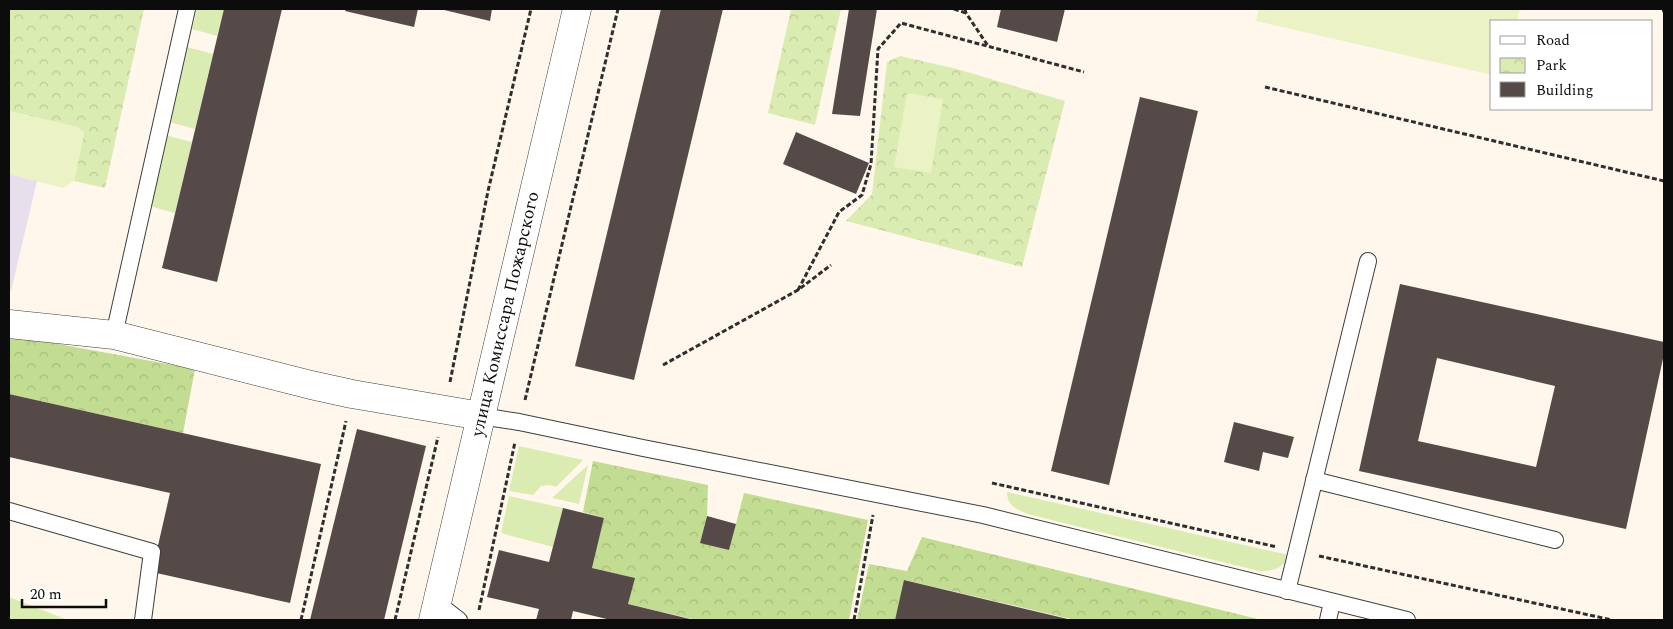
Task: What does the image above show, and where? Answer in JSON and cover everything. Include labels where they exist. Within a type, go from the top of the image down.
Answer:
[{"type":"street","name":"улица Комиссара Пожарского","points":[[435,612],[577,9]]},
{"type":"street","points":[[9,324],[114,335],[352,394],[481,416]]},
{"type":"lane","points":[[114,335],[187,9]]},
{"type":"lane","points":[[1287,591],[1368,260]]},
{"type":"lane","points":[[481,416],[519,422],[983,516],[1407,620]]},
{"type":"lane","points":[[1314,480],[1555,540]]},
{"type":"lane","points":[[9,511],[152,552],[143,620]]},
{"type":"lane","points":[[1328,620],[1332,602]]},
{"type":"lane","points":[[435,612],[459,620]]},
{"type":"path","points":[[395,620],[444,409],[488,191],[530,9]]},
{"type":"path","points":[[478,611],[519,422],[618,9]]},
{"type":"path","points":[[954,9],[966,13]]},
{"type":"path","points":[[965,9],[988,46]]},
{"type":"path","points":[[798,290],[839,212],[862,195],[871,164],[878,49],[901,23],[1084,72]]},
{"type":"path","points":[[1265,88],[1664,181]]},
{"type":"path","points":[[663,365],[798,290],[832,265]]},
{"type":"path","points":[[301,620],[352,394]]},
{"type":"path","points":[[854,620],[877,494]]},
{"type":"shaded area","points":[[9,174],[37,181],[11,291],[9,290]]},
{"type":"green space","points":[[9,9],[144,9],[105,188],[74,181],[84,133],[77,127],[9,111]]},
{"type":"green space","points":[[197,9],[224,9],[217,36],[192,29]]},
{"type":"green space","points":[[791,9],[841,9],[815,125],[768,113]]},
{"type":"green space","points":[[1259,9],[1520,9],[1517,20],[1490,20],[1490,75],[1256,21]]},
{"type":"green space","points":[[187,47],[213,54],[195,129],[169,122]]},
{"type":"green space","points":[[900,56],[957,69],[1065,101],[1022,267],[846,221],[872,194],[887,62]]},
{"type":"green space","points":[[907,93],[943,99],[931,173],[894,167]]},
{"type":"green space","points":[[9,111],[77,127],[84,133],[74,181],[63,188],[9,174]]},
{"type":"green space","points":[[165,135],[192,142],[175,213],[149,206]]},
{"type":"green space","points":[[9,335],[195,369],[183,433],[9,394]]},
{"type":"green space","points":[[519,446],[583,460],[556,487],[550,485],[541,486],[533,495],[509,491]]},
{"type":"green space","points":[[593,461],[708,485],[707,516],[700,542],[729,550],[744,493],[868,520],[849,620],[697,620],[628,604],[634,578],[592,568],[604,518],[583,512]]},
{"type":"green space","points":[[588,465],[579,504],[552,498]]},
{"type":"green space","points":[[1007,492],[1289,555],[1281,566],[1259,571],[1031,515],[1011,505]]},
{"type":"green space","points":[[509,496],[563,508],[553,547],[501,533]]},
{"type":"green space","points":[[922,537],[1262,620],[1075,620],[905,580],[895,620],[857,620],[869,564],[907,571]]},
{"type":"green space","points":[[9,597],[68,620],[9,620]]},
{"type":"building","points":[[224,9],[282,9],[217,282],[162,268]]},
{"type":"building","points":[[346,9],[418,9],[414,27],[345,11]]},
{"type":"building","points":[[440,9],[492,9],[490,21]]},
{"type":"building","points":[[661,9],[723,9],[634,380],[575,366]]},
{"type":"building","points":[[849,9],[877,9],[860,116],[832,114]]},
{"type":"building","points":[[1001,9],[1065,9],[1057,42],[997,27]]},
{"type":"building","points":[[1140,97],[1198,111],[1109,485],[1051,471]]},
{"type":"building","points":[[796,132],[869,163],[856,194],[783,164]]},
{"type":"building","points":[[1400,284],[1664,342],[1664,354],[1626,529],[1359,471]],"holes":[[[1437,358],[1555,386],[1536,467],[1418,441]]]},
{"type":"building","points":[[9,394],[321,464],[290,603],[152,572],[170,493],[9,457]]},
{"type":"building","points":[[1234,422],[1294,437],[1288,458],[1263,452],[1259,471],[1224,462]]},
{"type":"building","points":[[357,429],[426,446],[384,620],[310,620]]},
{"type":"building","points":[[563,508],[604,518],[592,568],[635,578],[628,604],[694,620],[611,620],[573,611],[571,620],[536,620],[539,609],[487,597],[499,550],[549,562]]},
{"type":"building","points":[[707,516],[736,524],[729,550],[700,543]]},
{"type":"building","points":[[904,580],[1072,620],[895,620]]}]
